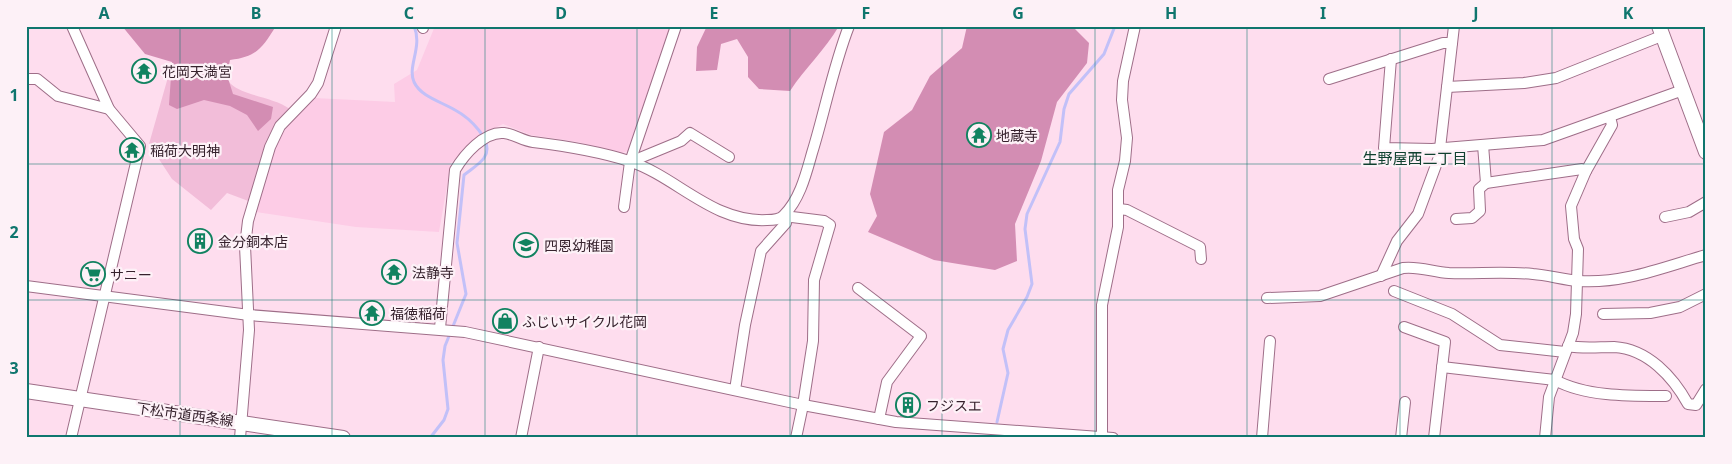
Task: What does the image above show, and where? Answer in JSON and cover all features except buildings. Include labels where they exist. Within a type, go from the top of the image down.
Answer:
[{"type":"street","points":[[71,438],[101,304],[105,297],[140,146],[109,109],[72,26]]},
{"type":"street","points":[[240,438],[250,330],[246,239],[264,166],[280,126],[311,94],[318,83],[336,26]]},
{"type":"street","points":[[624,207],[630,162],[676,26]]},
{"type":"street","points":[[735,390],[745,325],[761,251],[786,222],[785,216],[803,183],[849,26]]},
{"type":"street","points":[[1102,437],[1102,306],[1119,209],[1118,190],[1126,161],[1127,138],[1122,100],[1123,80],[1135,26]]},
{"type":"street","points":[[1381,276],[1397,241],[1418,214],[1440,147],[1454,26]]},
{"type":"street","points":[[1447,87],[1524,83],[1556,78],[1661,31],[1706,152]]},
{"type":"street","points":[[1329,79],[1443,44],[1452,43]]},
{"type":"street","points":[[1392,59],[1384,148],[1483,145],[1543,140],[1683,90]]},
{"type":"street","points":[[26,79],[37,79],[58,96],[100,109],[109,109]]},
{"type":"street","points":[[1545,438],[1546,412],[1576,314],[1578,250],[1574,239],[1571,206],[1586,171],[1612,125],[1610,117]]},
{"type":"street","points":[[440,328],[455,170],[462,158],[490,136],[504,133],[525,141],[578,147],[630,162],[652,171],[702,203],[732,215],[756,220],[776,219],[785,216],[824,221],[830,225],[814,280],[813,340],[796,438]]},
{"type":"street","points":[[630,162],[681,141],[690,133],[729,157]]},
{"type":"street","points":[[1483,145],[1486,183]]},
{"type":"street","points":[[1456,219],[1472,218],[1480,212],[1479,189],[1486,183],[1586,171]]},
{"type":"street","points":[[1666,217],[1690,212],[1706,202]]},
{"type":"street","points":[[1119,209],[1127,210],[1200,247],[1201,259]]},
{"type":"street","points":[[1267,298],[1320,296],[1403,268],[1414,267],[1474,274],[1532,274],[1578,281],[1605,281],[1658,271],[1706,255]]},
{"type":"street","points":[[26,286],[248,315],[440,328],[486,335],[803,405],[879,419],[1044,434],[1113,438]]},
{"type":"street","points":[[858,288],[921,336],[887,382],[879,419]]},
{"type":"street","points":[[1394,291],[1452,314],[1500,345],[1566,349],[1617,347],[1644,357],[1662,368],[1676,383],[1688,404],[1696,405],[1706,389]]},
{"type":"street","points":[[1603,314],[1650,313],[1680,307],[1706,294]]},
{"type":"street","points":[[1404,327],[1445,342],[1434,438]]},
{"type":"street","points":[[1262,438],[1270,341]]},
{"type":"street","points":[[521,438],[539,347]]},
{"type":"street","points":[[1442,368],[1555,380],[1562,384],[1604,393],[1666,396]]},
{"type":"street","name":"下松市道西条線","points":[[26,391],[343,438]]},
{"type":"street","points":[[1402,438],[1405,402]]},
{"type":"shaded area","points":[[122,26],[276,26],[267,40],[253,54],[230,60],[227,75],[233,94],[273,107],[271,119],[258,131],[247,115],[230,106],[204,100],[177,109],[169,105],[172,62],[145,54]]},
{"type":"shaded area","points":[[435,26],[672,26],[631,150],[622,153],[578,142],[531,135],[503,124],[477,137],[451,163],[439,232],[356,227],[256,212],[275,146],[288,125],[314,98],[395,102],[394,84],[417,70]]},
{"type":"shaded area","points":[[707,26],[839,26],[790,91],[759,89],[748,77],[748,57],[737,39],[721,44],[717,70],[696,71],[697,47]]},
{"type":"shaded area","points":[[967,26],[1072,26],[1089,43],[1087,63],[1057,102],[1041,161],[1015,224],[1017,261],[995,270],[934,260],[868,232],[877,216],[870,194],[884,132],[912,110],[930,76],[962,48]]},
{"type":"shaded area","points":[[174,56],[223,70],[228,81],[237,88],[290,109],[251,202],[227,193],[211,210],[172,179],[149,144]]},
{"type":"waterway","points":[[414,26],[417,41],[412,69],[414,82],[422,92],[467,118],[484,137],[487,151],[484,158],[464,175],[457,243],[466,294],[445,346],[443,360],[448,409],[444,420],[430,438]]},
{"type":"waterway","points":[[997,422],[1008,373],[1003,349],[1008,330],[1027,297],[1032,284],[1025,229],[1027,214],[1060,142],[1064,109],[1069,94],[1104,54],[1115,26]]},
{"type":"place","name":"花岡天満宮","points":[[144,71]]},
{"type":"place","name":"地蔵寺","points":[[979,135]]},
{"type":"place","name":"稲荷大明神","points":[[132,150]]},
{"type":"place","name":"金分銅本店","points":[[200,241]]},
{"type":"place","name":"四恩幼稚園","points":[[526,245]]},
{"type":"place","name":"法静寺","points":[[394,272]]},
{"type":"place","name":"サニー","points":[[93,274]]},
{"type":"place","name":"福徳稲荷","points":[[372,313]]},
{"type":"place","name":"ふじいサイクル花岡","points":[[505,321]]},
{"type":"place","name":"フジスエ","points":[[908,405]]},
{"type":"district","name":"生野屋西二丁目","points":[[1415,158]]}]
